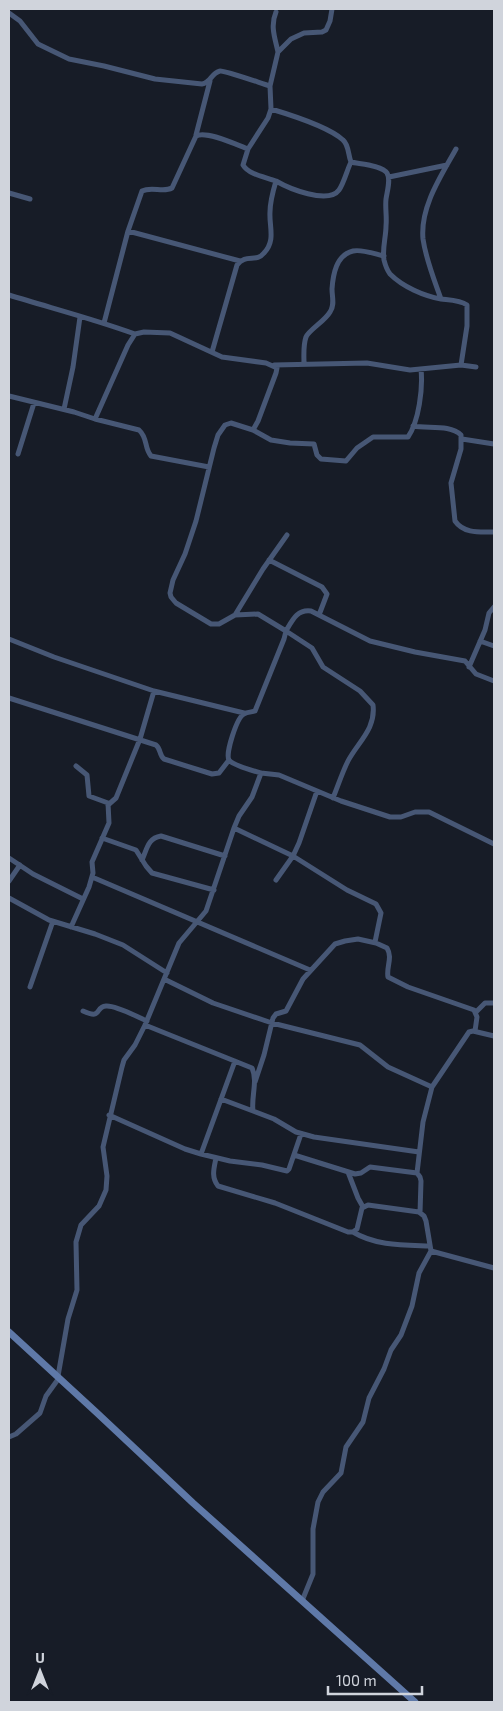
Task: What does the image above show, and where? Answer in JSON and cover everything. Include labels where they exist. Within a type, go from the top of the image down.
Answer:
[{"type":"main road","points":[[9,1332],[193,1503],[415,1702]]},
{"type":"street","points":[[278,52],[290,39],[304,33],[326,30],[332,9]]},
{"type":"street","points":[[272,109],[321,127],[344,140],[351,162],[336,194],[328,196],[295,191],[276,181],[252,173],[243,164],[248,149],[272,109],[270,86],[278,52],[273,28],[276,12]]},
{"type":"street","points":[[9,13],[20,21],[38,44],[69,59],[156,79],[202,84],[207,84],[215,73],[226,71],[241,78],[270,86]]},
{"type":"street","points":[[104,323],[128,231],[140,194],[146,189],[167,190],[172,188],[196,136],[210,80]]},
{"type":"street","points":[[196,136],[206,134],[248,149]]},
{"type":"street","points":[[440,299],[429,265],[423,232],[429,203],[436,184],[456,149]]},
{"type":"street","points":[[351,162],[364,164],[388,173],[384,256],[388,270],[414,290],[440,299],[467,304],[467,326],[461,365]]},
{"type":"street","points":[[389,177],[447,165]]},
{"type":"street","points":[[212,352],[237,265],[246,258],[259,258],[269,246],[273,229],[270,221],[270,209],[276,181]]},
{"type":"street","points":[[9,193],[30,199]]},
{"type":"street","points":[[128,231],[240,261]]},
{"type":"street","points":[[304,364],[304,347],[307,335],[331,311],[334,271],[338,262],[355,250],[384,256]]},
{"type":"street","points":[[9,295],[135,334],[144,332],[170,333],[222,356],[274,365],[367,363],[395,368],[421,369],[461,365],[476,367]]},
{"type":"street","points":[[64,410],[73,368],[80,317]]},
{"type":"street","points":[[95,420],[128,345],[135,334]]},
{"type":"street","points":[[252,430],[260,415],[276,373],[274,365]]},
{"type":"street","points":[[333,798],[348,761],[370,729],[374,711],[373,703],[360,691],[323,667],[312,648],[306,643],[258,614],[235,615],[219,624],[211,624],[176,603],[170,593],[173,580],[185,554],[196,521],[218,436],[225,425],[231,423],[252,430],[271,440],[314,444],[321,459],[343,462],[357,448],[373,437],[405,438],[410,434],[421,396],[421,369]]},
{"type":"street","points":[[9,396],[139,430],[144,434],[148,453],[152,456],[209,467]]},
{"type":"street","points":[[18,454],[34,403]]},
{"type":"street","points":[[413,426],[454,430],[459,433],[462,439],[461,449],[450,483],[456,521],[459,526],[465,529],[494,532]]},
{"type":"street","points":[[462,439],[494,444]]},
{"type":"street","points":[[235,615],[287,535]]},
{"type":"street","points":[[269,560],[322,587],[327,594],[319,615]]},
{"type":"street","points":[[469,667],[485,630],[488,614],[494,607]]},
{"type":"street","points":[[494,680],[476,674],[465,661],[370,641],[311,611],[302,611],[298,613],[286,631],[255,711],[240,717],[227,755],[233,764],[261,773],[279,775],[333,798],[390,816],[402,817],[415,812],[429,812],[494,844]]},
{"type":"street","points":[[9,639],[54,657],[154,691],[244,714]]},
{"type":"street","points":[[480,641],[494,646]]},
{"type":"street","points":[[108,806],[116,798],[140,739],[154,691]]},
{"type":"street","points":[[9,698],[140,739],[159,747],[161,757],[164,759],[212,774],[219,773],[229,760]]},
{"type":"street","points":[[71,927],[92,877],[92,862],[110,823],[106,802],[89,796],[87,775],[76,766]]},
{"type":"street","points":[[9,1437],[16,1434],[40,1412],[46,1396],[58,1377],[68,1319],[77,1290],[76,1242],[81,1225],[99,1206],[106,1190],[107,1176],[103,1147],[124,1060],[135,1045],[146,1023],[179,943],[206,911],[234,828],[252,797],[261,773]]},
{"type":"street","points":[[276,880],[293,856],[317,791]]},
{"type":"street","points":[[234,828],[293,856],[347,890],[376,904],[380,913],[375,942]]},
{"type":"street","points":[[142,860],[151,840],[154,837],[161,836],[225,856]]},
{"type":"street","points":[[102,838],[136,850],[152,873],[214,890]]},
{"type":"street","points":[[9,858],[83,899]]},
{"type":"street","points":[[9,881],[20,865]]},
{"type":"street","points":[[92,877],[310,970]]},
{"type":"street","points":[[9,898],[53,921],[123,945],[167,973]]},
{"type":"street","points":[[30,987],[53,921]]},
{"type":"street","points":[[253,1111],[252,1095],[255,1082],[276,1014],[288,1009],[303,979],[335,944],[358,939],[375,942],[387,948],[389,952],[387,973],[390,979],[476,1012]]},
{"type":"street","points":[[164,980],[213,1003],[272,1023],[360,1045],[388,1067],[432,1087]]},
{"type":"street","points":[[476,1012],[485,1003],[494,1003]]},
{"type":"street","points":[[83,1011],[92,1015],[105,1006],[112,1007],[252,1068],[255,1082]]},
{"type":"street","points":[[474,1031],[478,1017],[476,1012]]},
{"type":"street","points":[[302,1601],[313,1574],[313,1529],[318,1502],[323,1492],[341,1473],[346,1448],[363,1422],[368,1398],[384,1369],[391,1350],[401,1335],[412,1306],[419,1273],[430,1248],[426,1221],[420,1213],[421,1181],[417,1173],[423,1122],[432,1087],[469,1032],[474,1031],[494,1036]]},
{"type":"street","points":[[201,1154],[235,1061]]},
{"type":"street","points":[[222,1099],[274,1118],[301,1134],[419,1152]]},
{"type":"street","points":[[110,1115],[185,1149],[216,1158],[287,1171],[301,1134]]},
{"type":"street","points":[[294,1155],[358,1174],[370,1166],[417,1173]]},
{"type":"street","points":[[216,1158],[214,1181],[218,1186],[275,1203],[366,1238],[388,1243],[430,1248],[494,1268]]},
{"type":"street","points":[[347,1171],[363,1206]]},
{"type":"street","points":[[353,1232],[357,1229],[363,1206],[370,1204],[420,1213]]}]
